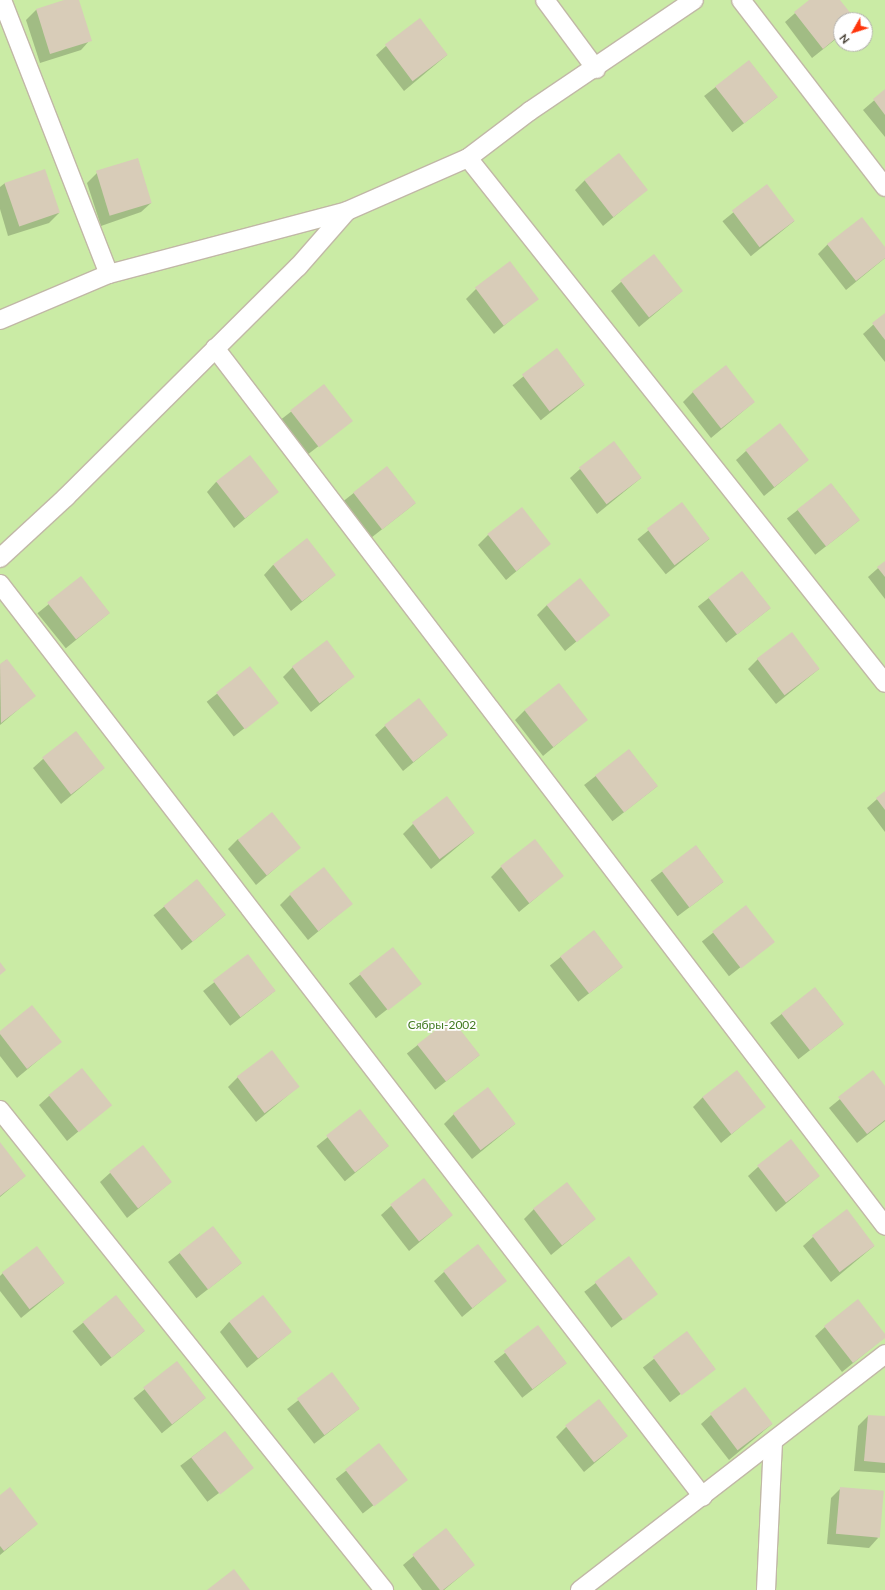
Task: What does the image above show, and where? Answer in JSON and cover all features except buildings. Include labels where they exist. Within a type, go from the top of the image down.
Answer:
[{"type":"lane","points":[[2,0],[109,274]]},
{"type":"lane","points":[[545,0],[596,69]]},
{"type":"lane","points":[[0,320],[109,274],[347,211],[468,158],[530,111],[596,69],[694,0]]},
{"type":"lane","points":[[741,0],[885,187]]},
{"type":"lane","points":[[468,158],[885,683]]},
{"type":"lane","points":[[0,558],[66,497],[214,348],[298,267],[347,211]]},
{"type":"lane","points":[[214,348],[885,1226]]},
{"type":"lane","points":[[0,584],[703,1497]]},
{"type":"lane","points":[[0,1110],[384,1590]]},
{"type":"lane","points":[[580,1590],[703,1497],[885,1354]]},
{"type":"lane","points":[[766,1590],[773,1442]]},
{"type":"green space","name":"Сябры-2002","points":[[0,0],[885,0],[885,1590],[0,1590]]}]
